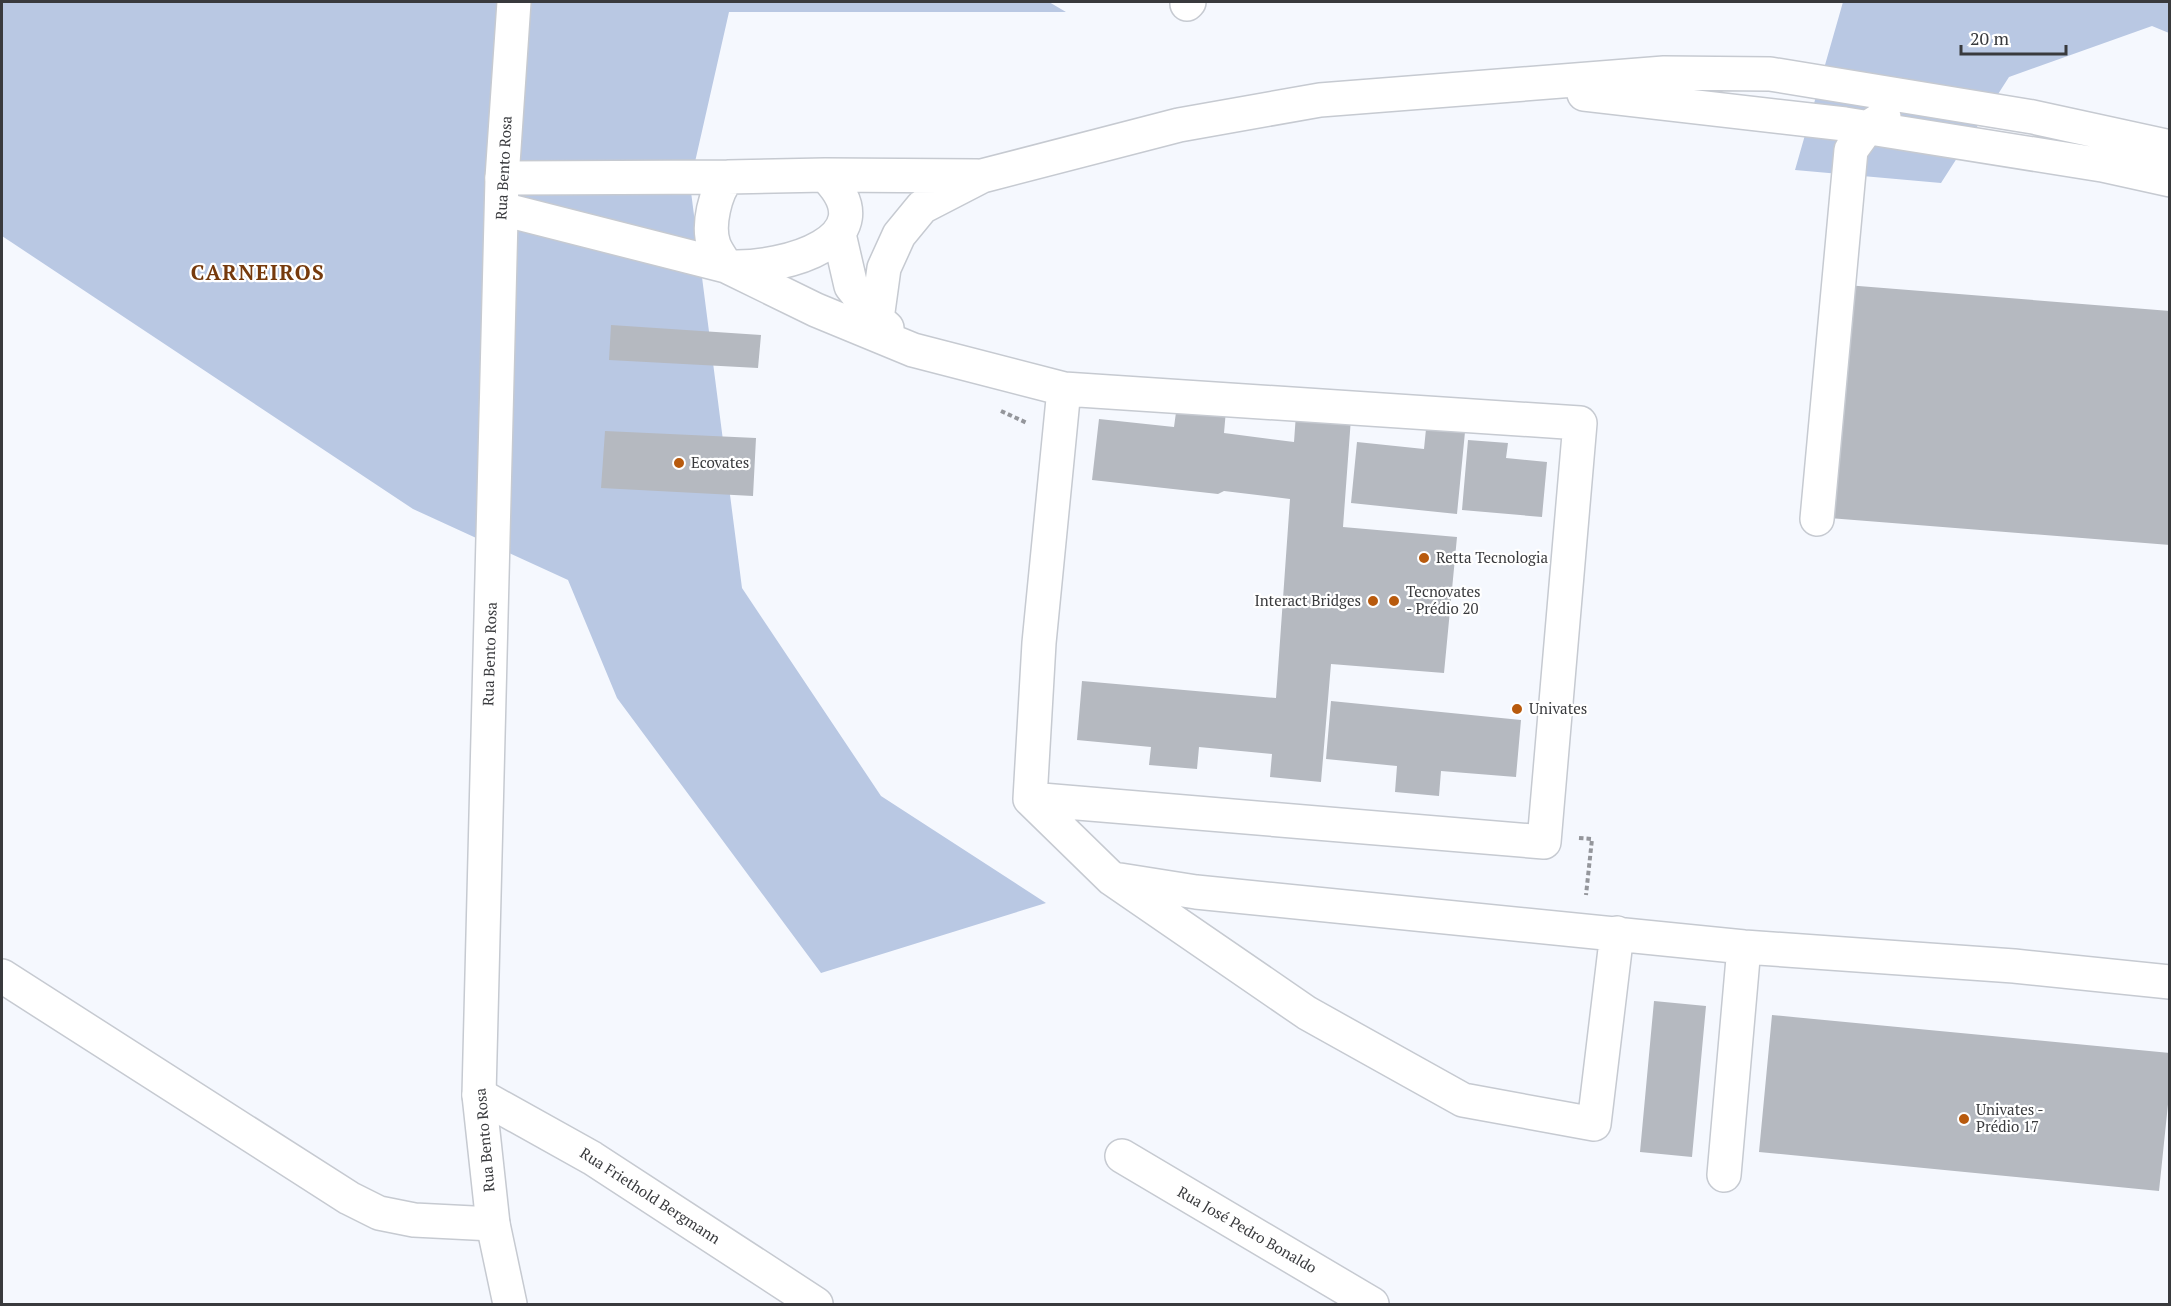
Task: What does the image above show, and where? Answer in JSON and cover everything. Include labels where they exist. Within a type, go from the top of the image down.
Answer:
[{"type":"main road","name":"Rua Bento Rosa","points":[[510,1305],[493,1224],[479,1095],[502,193],[514,2]]},
{"type":"main road","points":[[877,319],[884,268],[899,235],[922,207],[982,176],[1179,125],[1320,100],[1664,74],[1770,74],[2033,117],[2169,147]]},
{"type":"main road","points":[[1510,86],[1867,128],[2102,165],[2169,180]]},
{"type":"main road","points":[[1817,519],[1851,150],[1867,128],[1915,97]]},
{"type":"main road","points":[[825,175],[842,195],[845,209],[844,222],[839,234],[851,286],[877,319],[913,350]]},
{"type":"main road","points":[[502,193],[728,177],[982,176]]},
{"type":"main road","points":[[726,266],[714,245],[712,229],[717,196],[720,187],[728,177]]},
{"type":"main road","points":[[502,193],[726,266],[816,310],[913,350],[1064,389],[1580,423],[1544,842],[1030,799]]},
{"type":"main road","points":[[726,266],[751,268],[778,264],[808,253],[839,234]]},
{"type":"main road","points":[[1064,389],[1039,642],[1030,799],[1112,879],[1307,1013],[1464,1100],[1594,1124],[1617,933]]},
{"type":"main road","points":[[1112,879],[1196,892],[1744,947],[2014,966],[2169,982]]},
{"type":"main road","points":[[1724,1175],[1744,947]]},
{"type":"main road","points":[[2,976],[349,1198],[379,1213],[414,1220],[493,1224]]},
{"type":"main road","name":"Rua Friethold Bergmann","points":[[479,1095],[592,1158],[816,1305]]},
{"type":"main road","name":"Rua José Pedro Bonaldo","points":[[1122,1156],[1358,1301]]},
{"type":"path","points":[[997,409],[1029,424]]},
{"type":"path","points":[[1573,838],[1592,840],[1586,894]]},
{"type":"shaded area","points":[[2,2],[1049,2],[1066,12],[729,12],[690,184],[742,588],[881,796],[1046,903],[821,973],[617,698],[568,580],[413,509],[2,236]]},
{"type":"shaded area","points":[[1843,2],[2169,2],[2169,33],[2152,26],[2009,77],[1941,183],[1795,170]]},
{"type":"building","points":[[1846,285],[2170,311],[2170,545],[1829,518]]},
{"type":"building","points":[[611,325],[761,335],[758,368],[609,360]]},
{"type":"building","points":[[1177,405],[1226,410],[1224,433],[1294,442],[1296,414],[1351,418],[1343,527],[1457,537],[1444,673],[1331,664],[1321,782],[1270,777],[1272,754],[1199,747],[1197,769],[1149,765],[1151,747],[1077,740],[1082,681],[1276,698],[1290,499],[1224,491],[1218,494],[1092,480],[1099,419],[1174,427]]},
{"type":"building","points":[[1426,429],[1465,432],[1457,514],[1351,503],[1357,442],[1424,449]]},
{"type":"building","name":"Ecovates","points":[[605,431],[756,438],[753,496],[601,488]]},
{"type":"building","points":[[1468,440],[1508,443],[1506,458],[1547,462],[1542,517],[1462,510]]},
{"type":"building","points":[[1331,701],[1521,720],[1516,777],[1441,771],[1439,796],[1395,792],[1397,766],[1326,759]]},
{"type":"building","points":[[1654,1001],[1706,1006],[1692,1157],[1640,1152]]},
{"type":"building","name":"Univates - Prédio 17","points":[[1772,1015],[2170,1053],[2170,1085],[2159,1191],[1759,1152]]},
{"type":"place","name":"Ecovates","points":[[679,463]]},
{"type":"place","name":"Retta Tecnologia","points":[[1424,558]]},
{"type":"place","name":"Interact Bridges","points":[[1373,601]]},
{"type":"place","name":"Tecnovates - Prédio 20","points":[[1394,601]]},
{"type":"place","name":"Univates","points":[[1517,709]]},
{"type":"place","name":"Univates - Prédio 17","points":[[1964,1119]]},
{"type":"district","name":"CARNEIROS","points":[[258,273]]}]
